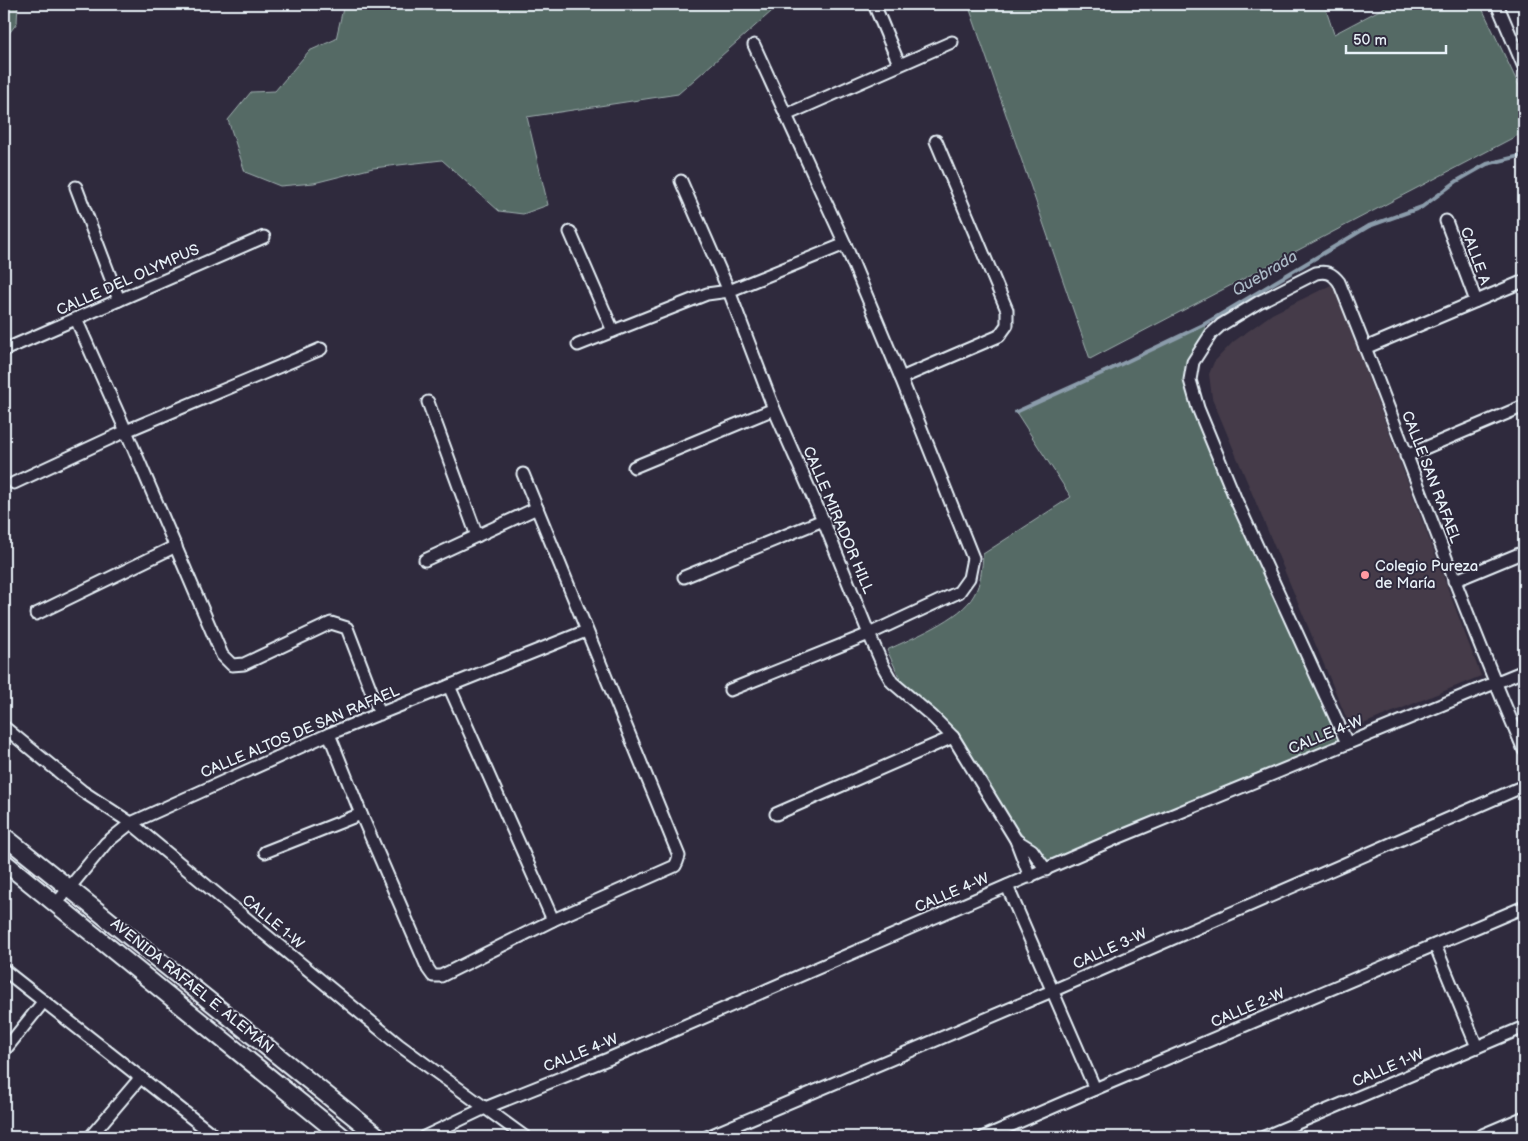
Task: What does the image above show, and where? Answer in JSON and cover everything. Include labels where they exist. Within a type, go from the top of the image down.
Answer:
[{"type":"main road","name":"AVENIDA RAFAEL E. ALEMÁN","points":[[4,836],[379,1137]]},
{"type":"main road","name":"AVENIDA RAFAEL E. ALEMÁN","points":[[4,862],[343,1137]]},
{"type":"main road","points":[[1484,1137],[1524,1120]]},
{"type":"street","points":[[874,4],[899,64]]},
{"type":"street","points":[[1497,4],[1524,68]]},
{"type":"street","points":[[786,115],[952,42]]},
{"type":"street","points":[[730,690],[868,634],[959,592],[969,578],[973,558],[845,244],[754,45]]},
{"type":"street","points":[[901,378],[999,336],[1007,325],[1007,310],[936,141]]},
{"type":"street","name":"CALLE MIRADOR HILL","points":[[681,181],[729,291],[774,409],[824,520],[868,634],[892,682],[952,737],[1016,840],[1030,877]]},
{"type":"street","points":[[76,187],[119,300]]},
{"type":"street","name":"CALLE A","points":[[1446,221],[1476,301]]},
{"type":"street","points":[[570,232],[613,331]]},
{"type":"street","name":"CALLE DEL OLYMPUS","points":[[4,350],[264,237]]},
{"type":"street","points":[[578,345],[707,294],[729,291],[845,244]]},
{"type":"street","name":"CALLE SAN RAFAEL","points":[[1347,743],[1236,500],[1198,408],[1190,380],[1193,362],[1211,334],[1220,325],[1259,302],[1316,273],[1330,273],[1338,282],[1366,348],[1454,581],[1524,750]]},
{"type":"street","points":[[1366,348],[1524,281]]},
{"type":"street","points":[[76,319],[222,655],[232,665],[244,664],[331,622],[339,624],[347,628],[380,714]]},
{"type":"street","points":[[14,483],[126,431],[321,349]]},
{"type":"street","points":[[428,402],[477,536]]},
{"type":"street","points":[[1406,456],[1524,406]]},
{"type":"street","points":[[634,467],[774,409]]},
{"type":"street","points":[[329,734],[361,814],[428,969],[433,976],[441,976],[553,920],[675,866],[678,862],[678,856],[522,474]]},
{"type":"street","points":[[425,560],[537,508]]},
{"type":"street","points":[[684,577],[824,520]]},
{"type":"street","points":[[36,614],[176,546]]},
{"type":"street","points":[[1454,581],[1524,552]]},
{"type":"street","name":"CALLE ALTOS DE SAN RAFAEL","points":[[56,904],[106,843],[131,823],[329,734],[586,631]]},
{"type":"street","name":"CALLE 4-W","points":[[424,1137],[485,1108],[608,1059],[1117,838],[1524,671]]},
{"type":"street","points":[[449,686],[553,920]]},
{"type":"street","name":"CALLE 1-W","points":[[4,727],[82,791],[131,823],[367,1019],[525,1137]]},
{"type":"street","points":[[776,814],[952,737]]},
{"type":"street","name":"CALLE 3-W","points":[[707,1137],[1052,991],[1524,786]]},
{"type":"street","points":[[265,852],[361,814]]},
{"type":"street","name":"CALLE MIRADOR HILL","points":[[1016,840],[1032,850],[1046,870]]},
{"type":"street","points":[[1006,886],[1095,1088]]},
{"type":"street","name":"CALLE 2-W","points":[[984,1137],[1095,1088],[1524,907]]},
{"type":"street","points":[[1435,945],[1477,1047]]},
{"type":"street","points":[[4,970],[216,1137]]},
{"type":"street","points":[[4,1051],[44,1001]]},
{"type":"street","name":"CALLE 1-W","points":[[1264,1137],[1524,1027]]},
{"type":"street","points":[[90,1137],[141,1077]]},
{"type":"shaded area","name":"Colegio Pureza de María","points":[[1333,284],[1481,676],[1351,729],[1212,398],[1209,374],[1214,362],[1233,342],[1272,314]]},
{"type":"green space","points":[[4,4],[18,4],[17,23],[4,40]]},
{"type":"green space","points":[[344,4],[780,4],[678,94],[527,117],[548,205],[523,214],[499,211],[442,160],[373,168],[314,183],[280,186],[245,172],[228,120],[251,92],[275,91],[309,51],[336,39]]},
{"type":"green space","points":[[968,4],[1324,4],[1334,34],[1391,4],[1480,4],[1524,96],[1524,132],[1090,359]]},
{"type":"green space","points":[[4,40],[6,73],[4,87]]},
{"type":"green space","points":[[1203,325],[1211,334],[1193,362],[1193,394],[1347,743],[1050,868],[1012,823],[954,735],[906,692],[887,650],[935,627],[968,604],[978,586],[983,554],[1071,497],[1016,412]]},
{"type":"waterway","name":"Quebrada","points":[[1016,412],[1203,325],[1369,226],[1422,207],[1457,181],[1487,164],[1524,155]]},
{"type":"place","name":"Colegio Pureza de María","points":[[1365,575]]}]
